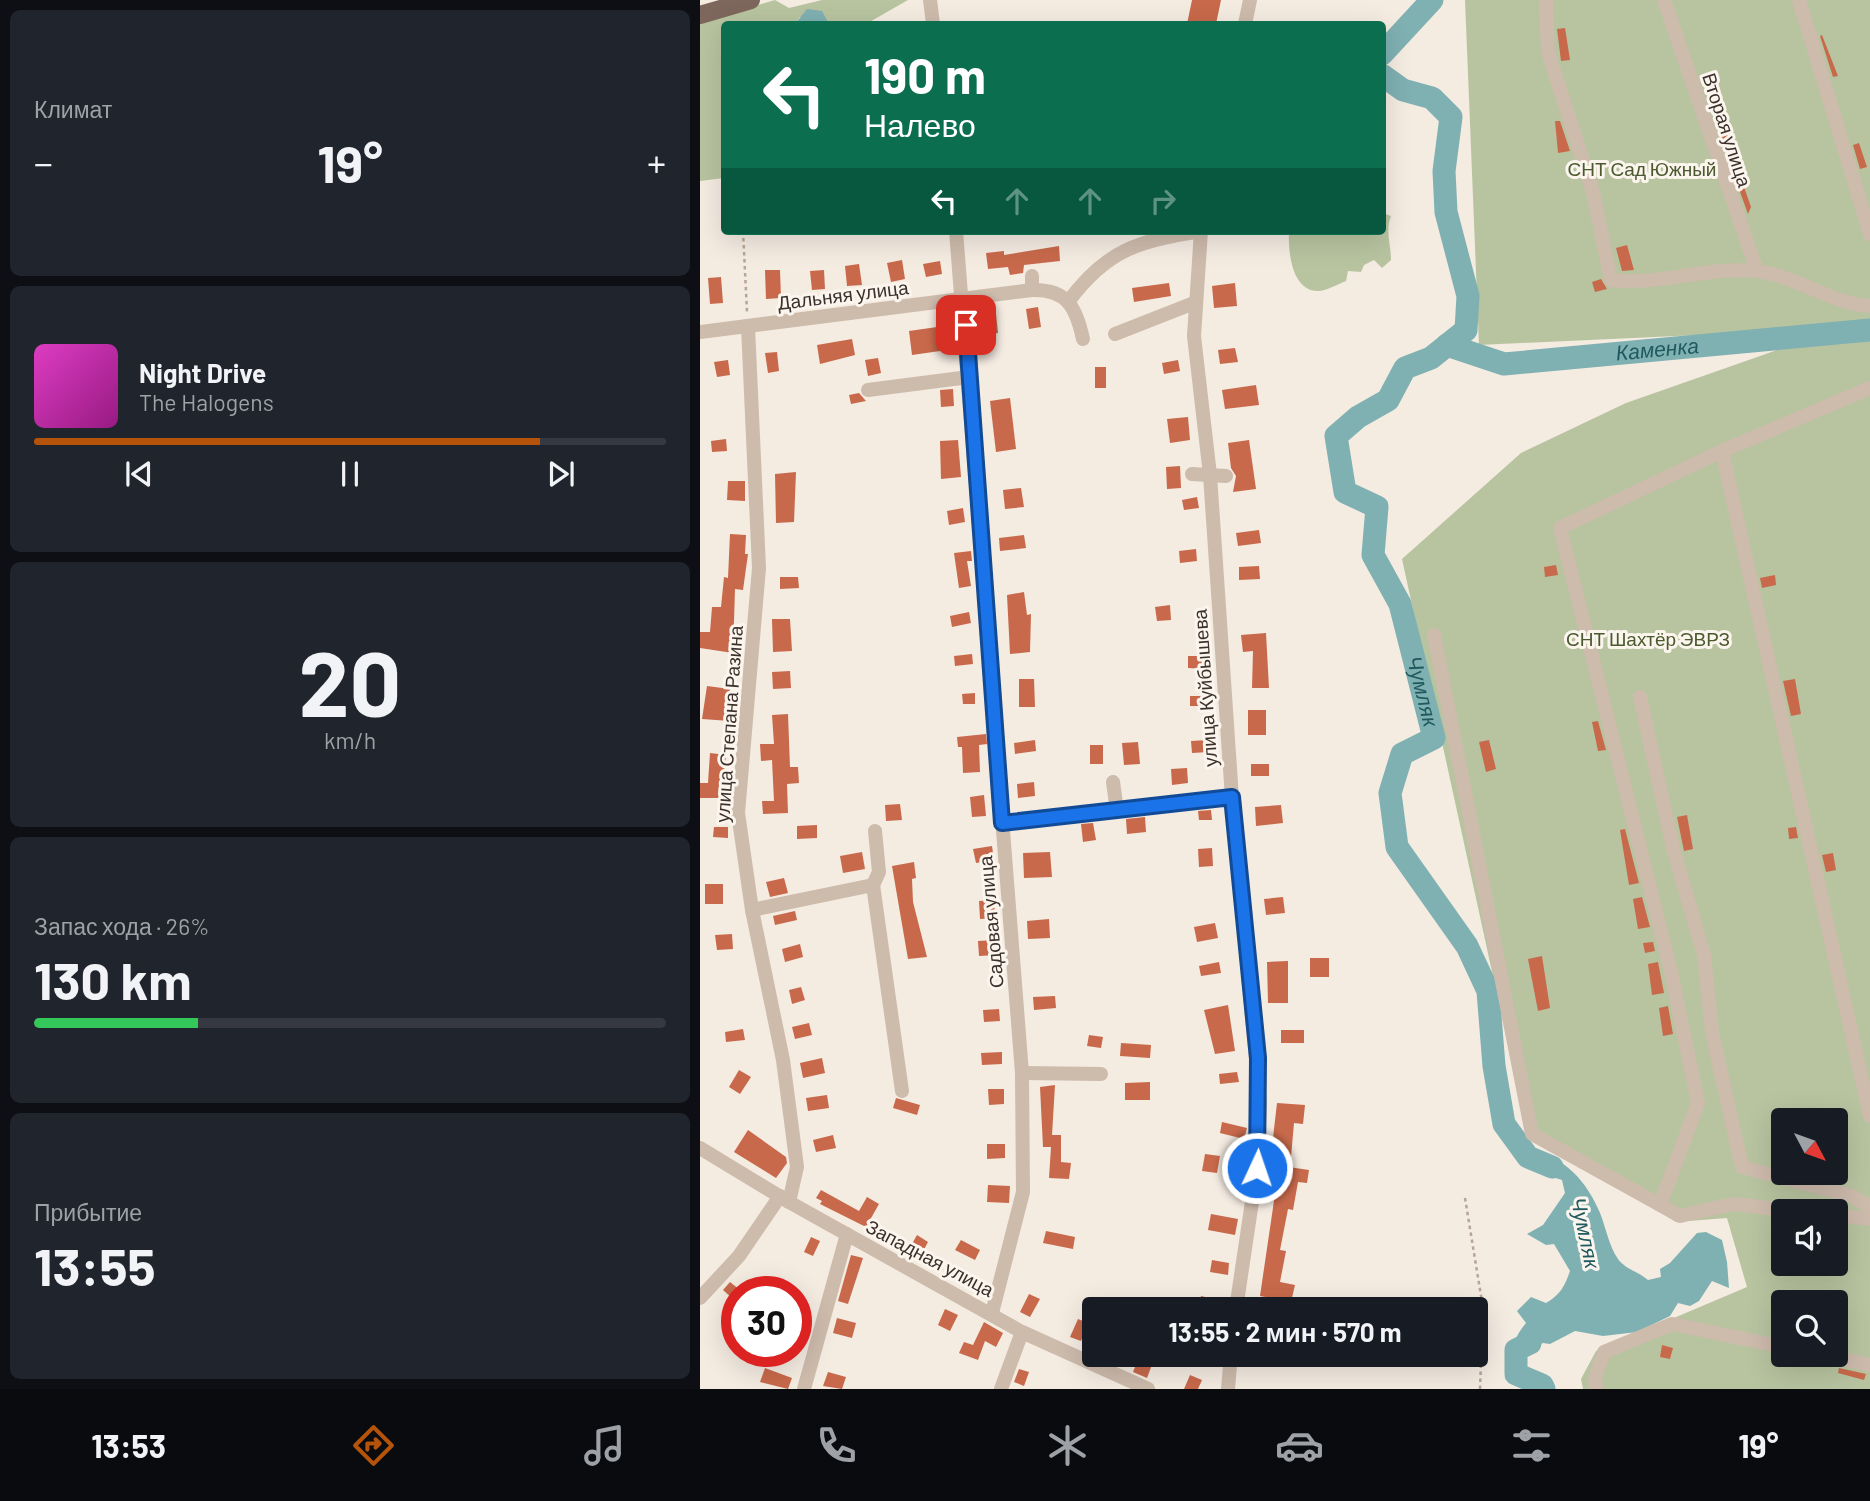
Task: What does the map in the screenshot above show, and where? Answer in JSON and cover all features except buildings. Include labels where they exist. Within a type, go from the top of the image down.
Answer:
[{"type":"main road","points":[[700,15],[751,0]]},
{"type":"street","points":[[930,0],[933,21]]},
{"type":"street","points":[[1246,21],[1250,0]]},
{"type":"street","points":[[1546,0],[1548,52],[1593,192],[1611,280],[1633,283],[1707,272],[1756,271],[1784,277],[1832,299],[1870,306]]},
{"type":"street","name":"Вторая улица","points":[[1664,0],[1756,271]]},
{"type":"street","points":[[1799,0],[1870,234]]},
{"type":"street","name":"Садовая улица","points":[[956,235],[964,298],[1022,1073],[1023,1192],[992,1313]]},
{"type":"street","points":[[1083,339],[1079,323],[1068,302],[1086,277],[1118,253],[1149,239],[1175,235]]},
{"type":"street","name":"улица Куйбышева","points":[[1201,235],[1194,303],[1194,336],[1210,475],[1232,797],[1260,1104],[1257,1168],[1238,1297]]},
{"type":"street","name":"Дальняя улица","points":[[700,332],[964,298],[1032,283],[1049,289],[1068,302]]},
{"type":"street","points":[[1115,334],[1194,303]]},
{"type":"street","name":"улица Степана Разина","points":[[748,327],[759,568],[738,813],[752,910],[783,1060],[797,1167],[785,1199]]},
{"type":"street","points":[[868,390],[969,377]]},
{"type":"street","points":[[1660,1205],[1698,1103],[1671,972],[1560,528],[1722,451],[1870,388]]},
{"type":"street","points":[[1722,451],[1870,1116]]},
{"type":"street","points":[[1192,474],[1226,476]]},
{"type":"street","points":[[1434,635],[1532,1134],[1680,1216],[1733,1204],[1771,1208]]},
{"type":"street","points":[[1640,697],[1674,852],[1704,955],[1712,1031],[1742,1167],[1852,1196],[1870,1208]]},
{"type":"street","points":[[1113,782],[1117,811]]},
{"type":"street","points":[[1002,823],[1232,797]]},
{"type":"street","points":[[875,831],[879,872],[873,885],[902,1091]]},
{"type":"street","points":[[752,910],[873,885]]},
{"type":"street","points":[[1022,1073],[1101,1074]]},
{"type":"street","name":"Западная улица","points":[[700,1148],[785,1199],[1022,1332],[1148,1389]]},
{"type":"street","points":[[700,1298],[739,1256],[785,1199]]},
{"type":"street","points":[[1848,1216],[1870,1219]]},
{"type":"street","points":[[804,1389],[847,1234]]},
{"type":"street","points":[[1596,1389],[1595,1378],[1604,1352],[1672,1324],[1771,1345]]},
{"type":"street","points":[[1001,1389],[1022,1332]]},
{"type":"street","points":[[1848,1360],[1870,1365]]},
{"type":"street","points":[[1228,1389],[1230,1367]]},
{"type":"path","points":[[743,235],[748,327]]},
{"type":"path","points":[[1465,1198],[1483,1308],[1480,1389]]},
{"type":"green space","points":[[775,0],[789,8],[822,0],[908,0],[871,21],[822,21],[800,17],[797,21],[721,21],[721,178],[700,181],[700,22]]},
{"type":"green space","name":"СНТ Сад Южный","points":[[1465,0],[1870,0],[1870,322],[1849,328],[1479,345]]},
{"type":"green space","points":[[1386,214],[1391,216],[1388,232],[1391,260],[1382,268],[1374,260],[1364,265],[1361,272],[1348,271],[1346,281],[1326,289],[1319,291],[1302,285],[1293,268],[1289,235],[1386,235]]},
{"type":"green space","name":"СНТ Шахтёр ЭВРЗ","points":[[1870,324],[1870,1389],[1583,1389],[1581,1379],[1596,1351],[1747,1287],[1727,1218],[1676,1222],[1527,1132],[1402,559],[1521,453],[1626,403],[1780,349]]},
{"type":"water","points":[[807,9],[822,11],[827,21],[797,21]]},
{"type":"water","points":[[1531,1152],[1543,1154],[1565,1165],[1582,1182],[1595,1202],[1615,1254],[1624,1265],[1648,1280],[1661,1277],[1660,1269],[1670,1263],[1697,1233],[1706,1232],[1722,1240],[1729,1288],[1712,1281],[1699,1301],[1690,1306],[1678,1303],[1670,1316],[1637,1332],[1603,1336],[1575,1331],[1550,1344],[1543,1343],[1522,1352],[1521,1365],[1511,1366],[1514,1343],[1526,1323],[1517,1311],[1531,1297],[1546,1303],[1555,1297],[1570,1271],[1554,1244],[1546,1245],[1527,1234],[1543,1225],[1565,1193],[1562,1180],[1533,1171],[1519,1160]]},
{"type":"waterway","name":"Чумляк","points":[[1386,50],[1432,0]]},
{"type":"waterway","name":"Чумляк","points":[[1386,78],[1403,90],[1432,98],[1451,117],[1444,171],[1446,212],[1468,296],[1466,330],[1431,358],[1405,368],[1388,400],[1358,417],[1336,436],[1345,492],[1377,507],[1373,555],[1400,604],[1434,738],[1402,754],[1390,793],[1397,847],[1467,946],[1488,991],[1494,1066],[1504,1124],[1528,1157],[1552,1167]]},
{"type":"waterway","name":"Каменка","points":[[1447,345],[1504,364],[1870,330]]},
{"type":"waterway","name":"Чумляк","points":[[1530,1343],[1516,1350],[1516,1374],[1542,1385],[1544,1389]]},
{"type":"route","points":[[966,325],[1002,823],[1232,797],[1258,1058],[1260,1104],[1257,1168]]}]
